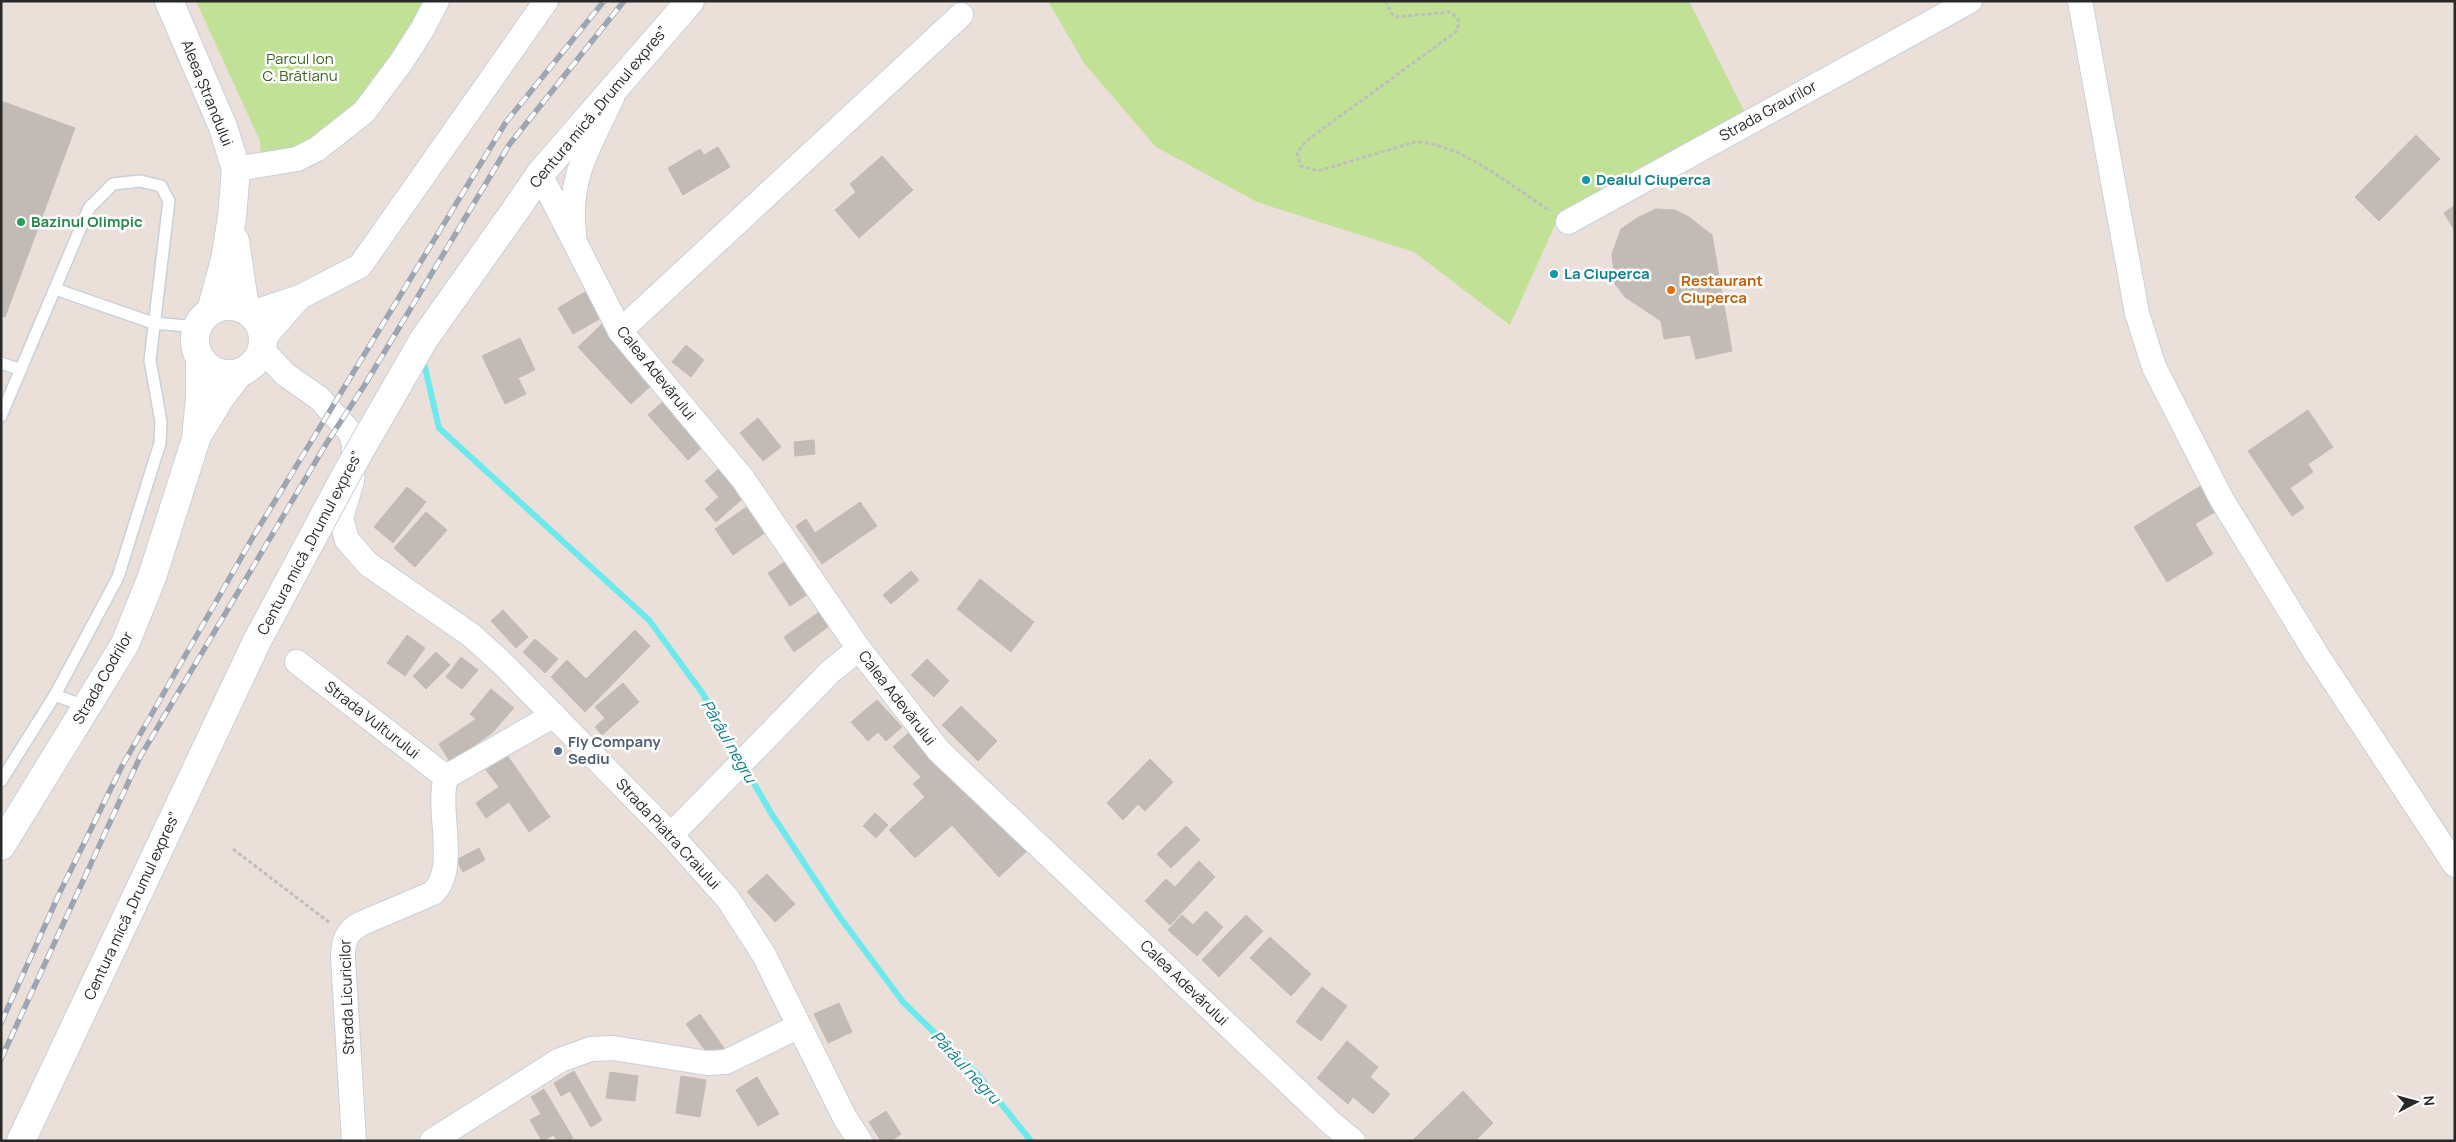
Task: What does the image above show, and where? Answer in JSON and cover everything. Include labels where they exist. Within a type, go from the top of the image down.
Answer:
[{"type":"main road","name":"Aleea Ștrandului","points":[[170,1],[223,127],[236,169],[232,217],[225,260],[204,319]]},
{"type":"main road","name":"Centura mică „Drumul expres”","points":[[21,1141],[257,641],[347,473],[424,339],[540,174],[690,1]]},
{"type":"main road","name":"Aleea Ștrandului","points":[[232,217],[248,310]]},
{"type":"main road","points":[[227,306],[248,310],[261,328],[253,357],[227,374],[216,372],[200,358],[196,348],[195,337],[204,319],[227,306]]},
{"type":"main road","name":"Strada Codrilor","points":[[196,439],[220,398],[253,357]]},
{"type":"main road","name":"Strada Codrilor","points":[[1,846],[125,644],[152,577],[196,439],[200,397],[200,358]]},
{"type":"street","points":[[236,169],[297,159],[317,148],[364,112],[402,61],[423,28],[437,1]]},
{"type":"street","points":[[248,310],[300,297],[360,266],[546,1]]},
{"type":"street","name":"Strada Graurilor","points":[[1568,222],[1970,1]]},
{"type":"street","points":[[2080,1],[2137,313],[2154,367],[2222,500],[2317,655],[2455,865]]},
{"type":"street","points":[[620,331],[961,15]]},
{"type":"street","points":[[575,243],[571,210],[578,171],[617,87]]},
{"type":"street","name":"Calea Adevărului","points":[[540,174],[620,331],[743,479],[858,649],[940,751],[1330,1122],[1353,1141]]},
{"type":"street","points":[[253,357],[300,297]]},
{"type":"street","name":"Strada Piatra Craiului","points":[[253,357],[286,375],[319,398],[350,432],[354,444],[352,481],[341,518],[347,540],[368,564],[472,635],[554,715],[671,835],[728,900],[764,954],[845,1118],[860,1141]]},
{"type":"street","points":[[671,835],[831,671],[858,649]]},
{"type":"street","name":"Strada Vulturului","points":[[297,662],[446,777]]},
{"type":"street","points":[[347,935],[351,929],[360,924],[433,893],[440,887],[445,868],[442,797],[446,777],[554,715]]},
{"type":"street","name":"Strada Licuricilor","points":[[347,935],[343,944],[343,957],[354,1141]]},
{"type":"street","points":[[432,1141],[560,1060],[591,1049],[613,1048],[707,1063],[726,1062],[799,1026]]},
{"type":"lane","points":[[1,416],[89,208],[113,184],[140,181],[161,186],[169,202],[150,360],[161,422],[160,443],[118,577],[55,695],[1,781]]},
{"type":"lane","points":[[54,289],[153,323],[204,319]]},
{"type":"lane","points":[[1,363],[21,370]]},
{"type":"lane","points":[[55,695],[87,707]]},
{"type":"path","points":[[1385,1],[1394,17],[1451,12],[1459,20],[1456,31],[1306,141],[1297,153],[1301,166],[1318,171],[1415,142],[1428,142],[1454,150],[1568,222]]},
{"type":"path","name":"Strada Licuricilor","points":[[233,850],[347,935]]},
{"type":"green space","name":"Parcul Ion C. Brătianu","points":[[196,1],[425,1],[413,25],[341,126],[292,154],[261,157],[260,141]]},
{"type":"green space","points":[[1048,1],[1689,1],[1749,121],[1559,216],[1510,325],[1414,252],[1257,202],[1156,147],[1084,63]]},
{"type":"building","name":"Bazinul Olimpic","points":[[1,101],[75,128],[5,317],[1,316]]},
{"type":"building","points":[[2416,135],[2440,159],[2379,221],[2355,197]]},
{"type":"building","points":[[718,147],[730,167],[683,195],[668,168],[700,149],[704,155]]},
{"type":"building","points":[[882,156],[913,190],[859,238],[835,210],[856,192],[850,184]]},
{"type":"building","points":[[2455,205],[2455,231],[2444,213]]},
{"type":"building","name":"Restaurant Ciuperca","points":[[1656,209],[1675,210],[1689,217],[1712,235],[1732,351],[1696,359],[1690,335],[1664,339],[1661,321],[1625,297],[1615,284],[1612,254],[1621,229],[1637,218]]},
{"type":"building","points":[[585,292],[601,318],[573,334],[558,308]]},
{"type":"building","points":[[602,324],[656,381],[631,404],[578,347]]},
{"type":"building","points":[[520,338],[535,370],[518,378],[526,394],[505,404],[482,356]]},
{"type":"building","points":[[686,345],[704,360],[691,377],[672,362]]},
{"type":"building","points":[[668,397],[708,442],[688,460],[648,415]]},
{"type":"building","points":[[2308,410],[2333,447],[2308,464],[2313,472],[2290,488],[2304,508],[2292,516],[2248,451]]},
{"type":"building","points":[[758,418],[781,447],[763,461],[740,433]]},
{"type":"building","points":[[814,440],[815,454],[795,456],[794,442]]},
{"type":"building","points":[[723,465],[748,494],[716,522],[705,509],[719,497],[705,481]]},
{"type":"building","points":[[2202,485],[2218,510],[2195,524],[2213,554],[2167,582],[2134,527]]},
{"type":"building","points":[[407,487],[426,502],[393,543],[374,527]]},
{"type":"building","points":[[860,502],[877,526],[822,564],[796,526],[806,519],[815,533]]},
{"type":"building","points":[[751,504],[769,530],[733,555],[715,529]]},
{"type":"building","points":[[426,512],[447,530],[415,567],[394,548]]},
{"type":"building","points":[[786,561],[808,594],[790,606],[768,573]]},
{"type":"building","points":[[911,571],[919,580],[891,604],[883,595]]},
{"type":"building","points":[[980,579],[1034,622],[1011,652],[957,609]]},
{"type":"building","points":[[503,610],[528,637],[516,648],[491,621]]},
{"type":"building","points":[[819,612],[829,626],[794,652],[784,637]]},
{"type":"building","points":[[635,630],[650,646],[585,712],[551,677],[567,660],[586,679]]},
{"type":"building","points":[[407,635],[425,648],[405,676],[387,663]]},
{"type":"building","points":[[535,639],[558,659],[545,673],[523,652]]},
{"type":"building","points":[[436,652],[450,665],[426,689],[413,676]]},
{"type":"building","points":[[461,657],[478,670],[462,689],[446,677]]},
{"type":"building","points":[[927,659],[949,681],[934,697],[911,675]]},
{"type":"building","points":[[623,683],[639,702],[602,735],[595,727],[605,718],[595,707]]},
{"type":"building","points":[[491,689],[514,708],[492,733],[450,762],[439,744],[476,719],[470,714]]},
{"type":"building","points":[[877,700],[902,727],[886,741],[878,732],[868,741],[851,722]]},
{"type":"building","points":[[961,706],[997,741],[978,761],[942,725]]},
{"type":"building","points":[[915,727],[1028,850],[999,877],[952,825],[915,858],[889,830],[925,797],[913,784],[921,777],[893,747]]},
{"type":"building","points":[[507,755],[550,817],[529,832],[509,802],[486,818],[476,803],[499,787],[486,770]]},
{"type":"building","points":[[1150,759],[1173,782],[1145,811],[1138,804],[1123,820],[1107,803]]},
{"type":"building","points":[[875,813],[888,825],[876,838],[863,826]]},
{"type":"building","points":[[1186,826],[1200,840],[1171,868],[1157,854]]},
{"type":"building","points":[[479,848],[485,860],[463,872],[456,860]]},
{"type":"building","points":[[1199,861],[1215,877],[1170,925],[1145,901],[1166,879],[1175,887]]},
{"type":"building","points":[[767,874],[795,904],[775,922],[747,892]]},
{"type":"building","points":[[1206,911],[1223,927],[1197,956],[1168,930],[1182,915],[1193,925]]},
{"type":"building","points":[[1246,915],[1263,931],[1219,977],[1202,960]]},
{"type":"building","points":[[1270,937],[1311,974],[1291,996],[1250,958]]},
{"type":"building","points":[[1322,987],[1347,1006],[1321,1041],[1296,1022]]},
{"type":"building","points":[[839,1003],[852,1032],[828,1043],[814,1014]]},
{"type":"building","points":[[700,1014],[724,1048],[710,1057],[686,1024]]},
{"type":"building","points":[[1347,1041],[1378,1067],[1370,1077],[1390,1094],[1373,1114],[1353,1097],[1348,1104],[1317,1078]]},
{"type":"building","points":[[574,1071],[602,1120],[591,1127],[570,1091],[561,1096],[554,1083]]},
{"type":"building","points":[[610,1072],[638,1076],[635,1101],[606,1098]]},
{"type":"building","points":[[681,1076],[706,1080],[700,1117],[676,1113]]},
{"type":"building","points":[[757,1077],[779,1114],[758,1126],[736,1090]]},
{"type":"building","points":[[544,1089],[573,1138],[567,1141],[557,1141],[554,1135],[542,1141],[530,1120],[541,1114],[531,1097]]},
{"type":"building","points":[[1463,1091],[1493,1123],[1475,1141],[1412,1141]]},
{"type":"building","points":[[886,1111],[901,1134],[891,1141],[881,1141],[869,1122]]},
{"type":"waterway","name":"Pârâul negru","points":[[423,359],[439,428],[649,620],[703,694],[739,758]]},
{"type":"waterway","name":"Pârâul negru","points":[[744,766],[771,813],[839,916],[903,1002],[978,1075],[1031,1141]]},
{"type":"railway","points":[[1,1023],[60,892],[122,766],[253,537],[506,122],[604,1]]},
{"type":"railway","points":[[1,1059],[140,757],[326,444],[364,386],[509,145],[624,1]]},
{"type":"place","name":"Dealul Ciuperca","points":[[1586,180]]},
{"type":"place","name":"Bazinul Olimpic","points":[[21,222]]},
{"type":"place","name":"La Ciuperca","points":[[1554,274]]},
{"type":"place","name":"Restaurant Ciuperca","points":[[1671,290]]},
{"type":"place","name":"Fly Company Sediu","points":[[558,751]]}]
